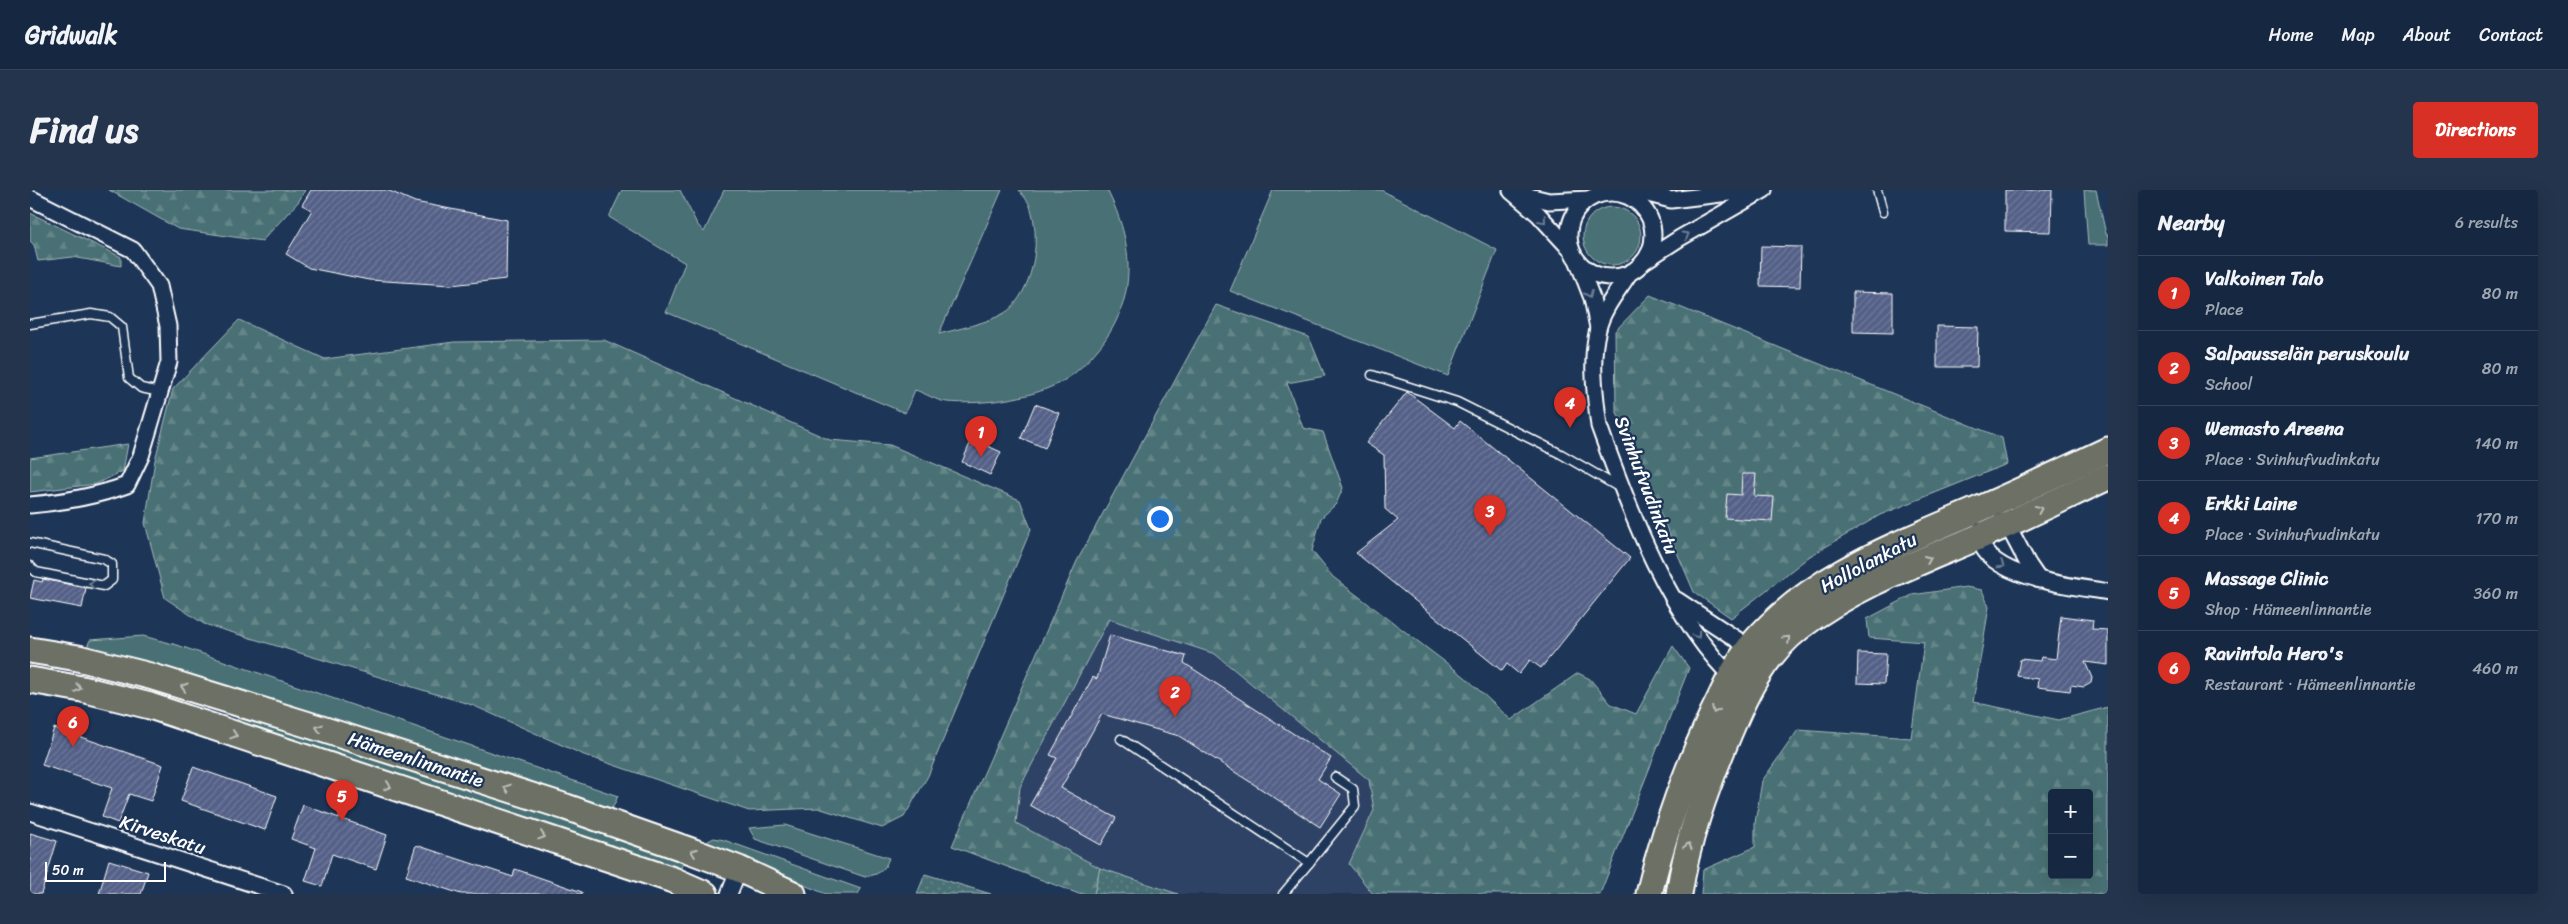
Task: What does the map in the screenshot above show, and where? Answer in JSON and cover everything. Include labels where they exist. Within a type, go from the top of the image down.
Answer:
[{"type":"main road","name":"Hollolankatu","points":[[1649,894],[1662,838],[1688,766],[1739,684],[1788,611],[1826,582],[1882,552],[2108,450]]},
{"type":"main road","name":"Hollolankatu","points":[[1758,655],[1841,600],[1893,574],[1979,537],[2108,477]]},
{"type":"main road","name":"Hämeenlinnantie","points":[[30,650],[78,658],[150,676],[566,807],[739,869],[793,894]]},
{"type":"main road","name":"Hämeenlinnantie","points":[[30,680],[82,689],[150,706],[673,880],[705,894]]},
{"type":"main road","name":"Hollolankatu","points":[[1679,894],[1692,828],[1709,781],[1739,684]]},
{"type":"main road","points":[[1638,894],[1662,838]]},
{"type":"street","points":[[1509,191],[1548,201],[1589,199],[1609,192],[1624,195],[1648,194],[1671,200],[1754,190]]},
{"type":"street","points":[[1509,191],[1538,214],[1588,271],[1614,278],[1628,274],[1680,238],[1764,190]]},
{"type":"street","points":[[1624,195],[1643,208],[1653,228],[1652,246],[1645,261]]},
{"type":"street","points":[[30,198],[133,250],[159,286],[168,326],[169,362],[141,456],[127,485],[98,496],[68,502],[30,505]]},
{"type":"street","points":[[1575,257],[1569,242],[1571,222],[1575,213],[1589,199]]},
{"type":"street","name":"Svinhufvudinkatu","points":[[1575,257],[1592,298],[1598,328],[1596,397],[1599,426],[1624,490],[1670,595],[1709,654],[1739,684]]},
{"type":"street","name":"Svinhufvudinkatu","points":[[1598,328],[1628,274]]},
{"type":"street","points":[[2039,580],[2028,564],[2007,524],[1983,508],[1979,537],[1990,558],[2002,568],[2039,580],[2108,592]]},
{"type":"street","points":[[1670,595],[1758,655]]},
{"type":"street","name":"Kirveskatu","points":[[30,812],[284,894]]},
{"type":"street","points":[[729,894],[739,869]]},
{"type":"lane","points":[[1876,190],[1883,212]]},
{"type":"lane","points":[[30,324],[91,314],[110,317],[122,327],[130,378],[141,388],[160,392]]},
{"type":"lane","points":[[1372,375],[1457,402],[1561,454],[1624,490]]},
{"type":"lane","points":[[30,543],[104,559],[112,564],[113,573],[112,580],[104,586],[36,572],[30,566]]},
{"type":"lane","points":[[1121,740],[1309,862]]},
{"type":"lane","points":[[1283,894],[1355,806],[1353,789],[1335,776]]},
{"type":"shaded area","points":[[1109,619],[1215,654],[1370,780],[1374,810],[1349,864],[1373,894],[1178,894],[1100,868],[1016,824],[1020,787]]},
{"type":"green space","points":[[109,190],[305,190],[299,201],[262,241],[178,229]]},
{"type":"green space","points":[[622,190],[680,190],[697,224],[704,232],[724,190],[1002,190],[939,334],[977,324],[1005,313],[1019,298],[1026,286],[1034,260],[1035,232],[1030,206],[1019,190],[1107,190],[1123,231],[1127,251],[1128,272],[1126,292],[1120,312],[1111,331],[1098,349],[1076,372],[1061,382],[1021,397],[975,403],[943,401],[915,390],[905,413],[666,312],[685,263],[609,217]]},
{"type":"green space","points":[[1273,190],[1381,190],[1497,250],[1448,376],[1230,291]]},
{"type":"green space","points":[[2084,190],[2096,190],[2106,234],[2108,234],[2108,245],[2088,245]]},
{"type":"green space","points":[[1606,207],[1618,207],[1633,215],[1641,230],[1641,242],[1633,257],[1618,265],[1606,265],[1591,257],[1583,242],[1583,230],[1591,215]]},
{"type":"green space","points":[[30,213],[121,257],[121,266],[73,257],[38,261],[34,245],[30,241]]},
{"type":"green space","points":[[1650,295],[2002,438],[2007,464],[1880,515],[1810,556],[1731,618],[1694,592],[1616,410],[1615,331]]},
{"type":"green space","points":[[1216,305],[1309,337],[1325,376],[1287,383],[1303,428],[1323,432],[1343,488],[1336,504],[1321,518],[1312,551],[1333,577],[1465,677],[1511,720],[1578,673],[1590,679],[1611,704],[1636,714],[1673,646],[1689,668],[1600,894],[1373,894],[1349,864],[1374,810],[1369,780],[1215,654],[1109,619],[1020,787],[1016,823],[1100,868],[1094,894],[1079,894],[952,846],[1077,561]]},
{"type":"green space","points":[[239,320],[325,359],[454,342],[604,340],[830,440],[890,445],[1020,500],[1031,529],[928,776],[904,817],[882,828],[818,808],[749,811],[584,755],[472,705],[204,624],[165,598],[145,523],[155,460],[173,389]]},
{"type":"green space","points":[[128,444],[123,471],[96,484],[30,492],[30,458]]},
{"type":"green space","points":[[1966,587],[1982,590],[1989,607],[1973,702],[2059,720],[2108,707],[2108,894],[1701,894],[1703,870],[1755,847],[1755,823],[1762,781],[1798,730],[1911,738],[1924,642],[1869,638],[1867,619],[1912,595]]},
{"type":"green space","points":[[143,636],[177,645],[618,796],[612,809],[582,804],[167,667],[87,647],[90,640]]},
{"type":"green space","points":[[238,718],[289,729],[343,745],[684,859],[681,869],[236,722]]},
{"type":"green space","points":[[785,825],[889,858],[880,872],[865,877],[755,839],[749,828]]},
{"type":"green space","points":[[714,838],[861,889],[858,894],[826,894],[708,846],[708,841]]},
{"type":"green space","points":[[1100,868],[1178,894],[1094,894]]},
{"type":"green space","points":[[925,874],[991,894],[917,894]]},
{"type":"building","points":[[311,190],[387,190],[415,202],[507,220],[506,279],[451,285],[369,280],[309,268],[286,254],[312,210],[302,205]]},
{"type":"building","points":[[2005,190],[2052,190],[2051,232],[2005,231]]},
{"type":"building","points":[[1761,246],[1801,247],[1800,287],[1760,286]]},
{"type":"building","points":[[1853,292],[1893,293],[1893,333],[1853,332]]},
{"type":"building","points":[[1937,326],[1978,327],[1977,367],[1937,367]]},
{"type":"building","points":[[1407,392],[1455,428],[1460,421],[1630,558],[1541,668],[1530,660],[1519,674],[1507,664],[1502,671],[1356,553],[1398,520],[1385,509],[1384,455],[1366,443]]},
{"type":"building","points":[[1035,404],[1059,413],[1045,448],[1021,438]]},
{"type":"building","points":[[972,439],[1001,452],[990,475],[962,462]]},
{"type":"building","points":[[1742,474],[1756,474],[1754,496],[1774,497],[1772,521],[1725,518],[1727,494],[1741,495]]},
{"type":"building","points":[[43,579],[86,588],[82,608],[30,598],[34,580],[42,582]]},
{"type":"building","points":[[2061,616],[2093,620],[2092,629],[2108,630],[2108,665],[2085,662],[2092,678],[2091,683],[2084,687],[2071,685],[2070,691],[2037,687],[2038,679],[2017,676],[2020,659],[2040,661],[2041,657],[2056,659]]},
{"type":"building","points":[[1110,635],[1186,656],[1184,663],[1331,758],[1318,779],[1341,794],[1320,827],[1179,736],[1102,714],[1061,788],[1116,818],[1101,845],[1030,805],[1057,758],[1050,755],[1093,677],[1097,679]]},
{"type":"building","points":[[1858,653],[1886,654],[1884,684],[1857,683]]},
{"type":"building","points":[[54,728],[163,765],[151,801],[129,794],[118,823],[102,817],[112,788],[42,765]]},
{"type":"building","points":[[193,767],[277,796],[265,830],[181,801]]},
{"type":"building","points":[[303,805],[387,835],[376,869],[332,854],[322,886],[305,881],[316,848],[291,839]]},
{"type":"building","points":[[30,833],[57,841],[41,894],[30,894]]},
{"type":"building","points":[[416,845],[513,877],[515,869],[582,892],[582,894],[461,894],[406,876]]},
{"type":"building","points":[[109,860],[148,872],[141,894],[99,894]]},
{"type":"place","name":"Erkki Laine","points":[[1570,428]]},
{"type":"place","name":"Valkoinen Talo","points":[[981,457]]},
{"type":"place","name":"Wemasto Areena","points":[[1490,536]]},
{"type":"place","name":"Salpausselän peruskoulu","points":[[1175,717]]},
{"type":"place","name":"Ravintola Hero's","points":[[73,747]]},
{"type":"place","name":"Massage Clinic","points":[[342,821]]}]
